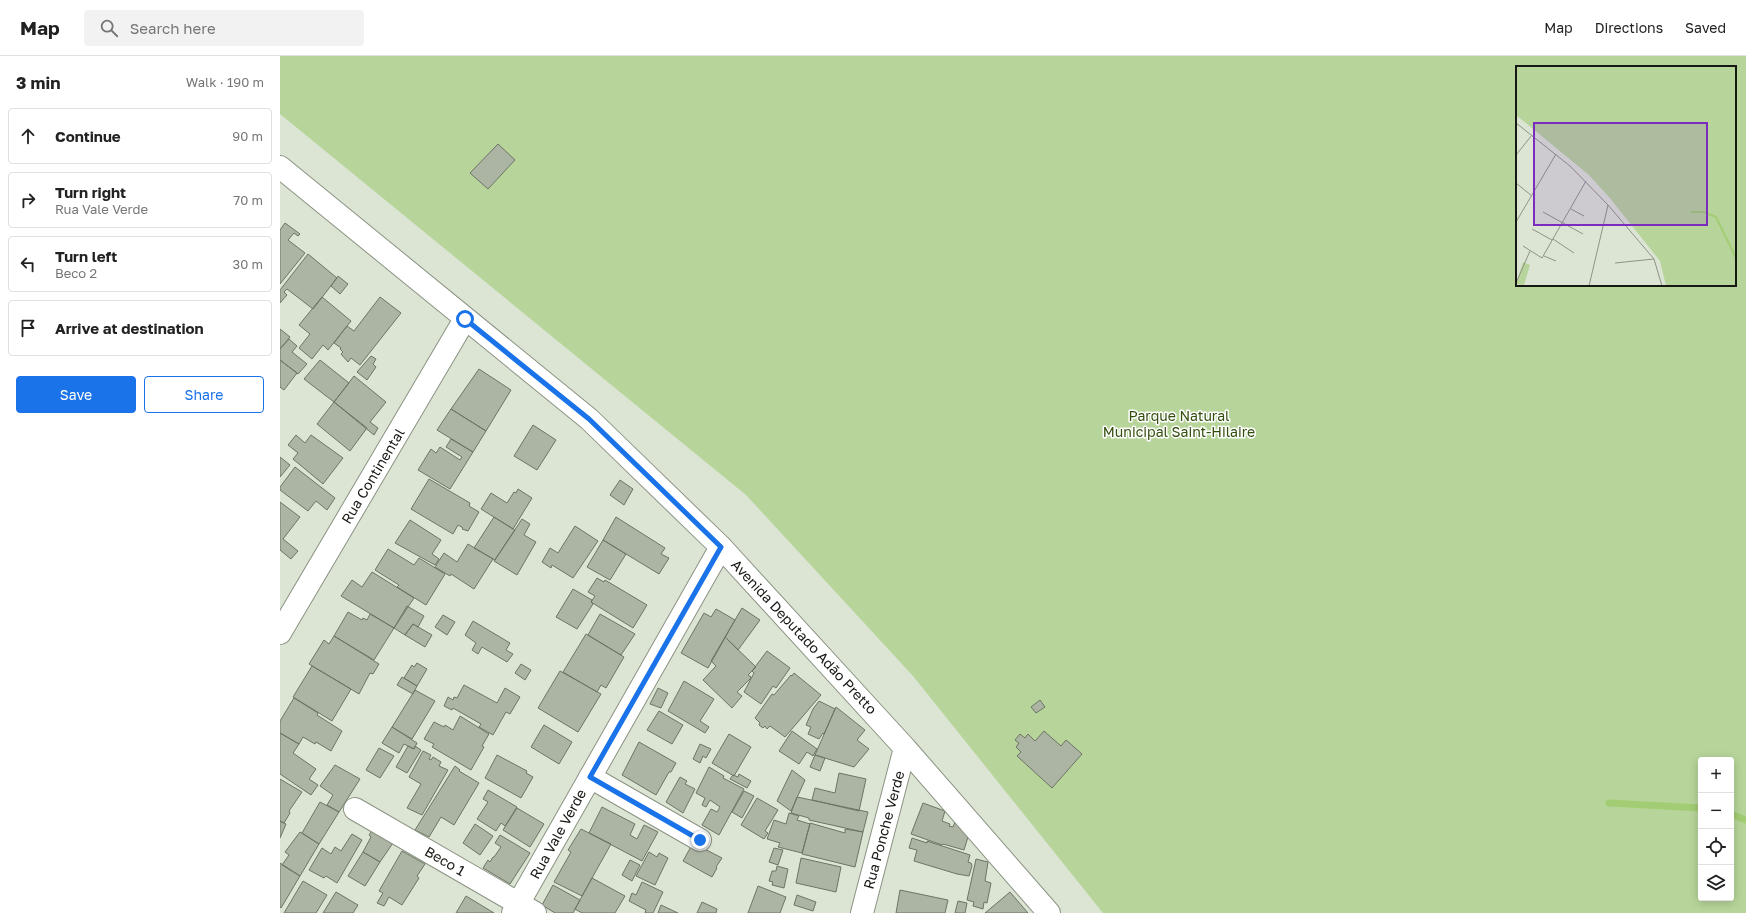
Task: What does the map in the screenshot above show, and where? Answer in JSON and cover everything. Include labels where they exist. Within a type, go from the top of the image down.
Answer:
[{"type":"street","name":"Avenida Deputado Adão Pretto","points":[[280,167],[589,419],[721,547],[905,748],[1050,913]]},
{"type":"street","name":"Rua Continental","points":[[280,633],[465,319]]},
{"type":"street","name":"Rua Vale Verde","points":[[522,910],[590,777],[721,547]]},
{"type":"street","name":"Rua Ponche Verde","points":[[862,913],[905,748]]},
{"type":"street","points":[[590,777],[700,840]]},
{"type":"street","name":"Beco 1","points":[[355,809],[522,910]]},
{"type":"green space","name":"Parque Natural Municipal Saint-Hilaire","points":[[280,56],[1746,56],[1746,913],[1103,913],[913,676],[746,495],[280,114]]},
{"type":"building","points":[[498,144],[515,160],[488,189],[470,173]]},
{"type":"building","points":[[285,223],[300,234],[298,236],[294,233],[288,240],[305,253],[280,284],[280,230]]},
{"type":"building","points":[[308,254],[337,278],[313,309],[287,289],[284,292],[287,295],[280,303],[280,290]]},
{"type":"building","points":[[338,276],[348,284],[340,294],[331,286]]},
{"type":"building","points":[[322,297],[351,321],[328,350],[323,345],[312,359],[299,348],[310,334],[299,325]]},
{"type":"building","points":[[380,297],[401,313],[360,365],[351,358],[348,362],[341,354],[343,352],[340,349],[341,348],[334,343],[347,326],[354,331]]},
{"type":"building","points":[[280,329],[290,337],[280,349]]},
{"type":"building","points":[[289,339],[297,346],[292,352],[307,364],[298,374],[280,360],[280,349]]},
{"type":"building","points":[[371,356],[376,359],[373,364],[376,367],[367,380],[357,372]]},
{"type":"building","points":[[280,360],[297,373],[284,390],[280,387]]},
{"type":"building","points":[[320,360],[349,383],[334,402],[304,379]]},
{"type":"building","points":[[479,369],[511,390],[486,431],[451,409]]},
{"type":"building","points":[[354,376],[386,402],[370,422],[378,428],[374,435],[334,402]]},
{"type":"building","points":[[334,402],[367,428],[350,451],[317,424]]},
{"type":"building","points":[[451,409],[486,431],[473,452],[437,430]]},
{"type":"building","points":[[533,425],[556,440],[537,470],[514,456]]},
{"type":"building","points":[[296,435],[305,443],[311,435],[343,458],[323,484],[293,459],[298,453],[288,445]]},
{"type":"building","points":[[451,439],[473,452],[450,489],[418,470],[431,449],[436,453],[440,447],[460,460],[462,457],[446,447]]},
{"type":"building","points":[[280,457],[290,465],[280,477]]},
{"type":"building","points":[[295,467],[335,498],[327,510],[316,501],[308,511],[280,490],[280,487]]},
{"type":"building","points":[[429,479],[470,503],[469,506],[479,512],[468,531],[462,529],[463,528],[458,525],[453,534],[411,509]]},
{"type":"building","points":[[620,480],[633,489],[624,505],[610,495]]},
{"type":"building","points":[[518,489],[532,498],[513,529],[481,509],[491,493],[507,503],[514,492],[516,493]]},
{"type":"building","points":[[280,502],[300,517],[283,539],[298,551],[291,559],[280,550]]},
{"type":"building","points":[[494,517],[515,530],[495,560],[474,548]]},
{"type":"building","points":[[616,517],[665,548],[661,554],[669,558],[659,574],[603,540]]},
{"type":"building","points":[[522,519],[530,524],[524,535],[536,542],[517,575],[494,561]]},
{"type":"building","points":[[410,520],[441,540],[432,554],[439,559],[435,565],[395,543]]},
{"type":"building","points":[[575,526],[598,541],[573,578],[552,565],[551,568],[542,562],[550,548],[558,553]]},
{"type":"building","points":[[603,540],[626,554],[610,580],[587,567]]},
{"type":"building","points":[[468,544],[493,559],[474,589],[451,574],[450,576],[435,567],[444,553],[457,562]]},
{"type":"building","points":[[388,549],[414,565],[419,558],[445,574],[426,605],[397,587],[399,585],[375,570]]},
{"type":"building","points":[[372,572],[414,598],[394,628],[341,596],[352,580],[362,587]]},
{"type":"building","points":[[597,578],[604,582],[605,580],[647,605],[633,628],[591,602],[595,596],[588,592]]},
{"type":"building","points":[[573,589],[592,600],[591,602],[593,604],[577,629],[556,617]]},
{"type":"building","points":[[407,606],[424,616],[418,627],[413,624],[405,635],[394,628]]},
{"type":"building","points":[[742,608],[760,620],[738,650],[725,637]]},
{"type":"building","points":[[716,609],[735,620],[708,668],[681,653],[704,613],[711,617]]},
{"type":"building","points":[[348,612],[362,620],[363,618],[367,620],[370,614],[394,628],[374,660],[334,636]]},
{"type":"building","points":[[600,614],[635,634],[621,655],[588,635]]},
{"type":"building","points":[[443,615],[455,622],[447,635],[435,627]]},
{"type":"building","points":[[473,621],[510,643],[506,650],[513,654],[507,662],[482,647],[478,654],[472,650],[476,643],[465,635]]},
{"type":"building","points":[[413,624],[432,635],[425,647],[405,635]]},
{"type":"building","points":[[586,634],[624,657],[606,688],[601,685],[597,692],[563,672]]},
{"type":"building","points":[[334,636],[379,664],[373,674],[370,673],[359,694],[309,664],[324,640],[329,644]]},
{"type":"building","points":[[725,637],[756,667],[748,675],[751,677],[750,679],[737,692],[742,696],[732,708],[703,680],[716,666],[711,661]]},
{"type":"building","points":[[767,651],[790,668],[776,688],[773,686],[761,704],[744,692],[754,673],[752,671]]},
{"type":"building","points":[[417,663],[427,669],[417,686],[404,678],[412,665],[414,667]]},
{"type":"building","points":[[521,664],[531,670],[525,680],[515,673]]},
{"type":"building","points":[[312,666],[351,689],[332,721],[293,697]]},
{"type":"building","points":[[560,671],[601,694],[578,732],[538,708]]},
{"type":"building","points":[[794,673],[821,695],[785,737],[770,726],[767,729],[765,726],[763,728],[759,725],[760,723],[755,718],[772,694],[774,695]]},
{"type":"building","points":[[402,677],[417,686],[413,694],[397,685]]},
{"type":"building","points":[[684,681],[714,699],[700,721],[709,727],[705,733],[668,711]]},
{"type":"building","points":[[464,685],[497,703],[505,688],[520,697],[510,714],[506,712],[493,735],[479,727],[481,724],[453,708],[452,710],[444,706],[448,697],[453,700],[454,697],[457,698]]},
{"type":"building","points":[[658,688],[668,693],[661,708],[650,704]]},
{"type":"building","points":[[415,690],[435,701],[412,739],[392,727]]},
{"type":"building","points":[[294,698],[318,713],[317,715],[342,731],[331,751],[316,742],[315,744],[303,737],[299,744],[280,733],[280,721]]},
{"type":"building","points":[[1040,700],[1045,707],[1036,713],[1031,707]]},
{"type":"building","points":[[819,701],[835,709],[824,734],[823,733],[819,739],[808,734],[811,727],[806,725],[813,709]]},
{"type":"building","points":[[836,707],[865,730],[857,740],[869,749],[854,767],[815,755]]},
{"type":"building","points":[[659,711],[683,725],[672,744],[647,730]]},
{"type":"building","points":[[460,716],[489,734],[482,746],[484,747],[471,770],[432,747],[434,744],[424,739],[434,722],[444,727],[445,725],[453,730]]},
{"type":"building","points":[[544,725],[572,742],[559,764],[531,747]]},
{"type":"building","points":[[392,727],[417,743],[414,749],[404,744],[399,753],[382,743]]},
{"type":"building","points":[[792,731],[817,749],[813,756],[807,752],[799,764],[779,751]]},
{"type":"building","points":[[1044,731],[1061,746],[1066,740],[1082,754],[1052,788],[1017,756],[1021,752],[1016,747],[1019,743],[1015,740],[1020,734],[1025,738],[1028,734],[1035,741]]},
{"type":"building","points":[[280,733],[299,744],[293,753],[316,769],[309,779],[318,785],[311,795],[280,774]]},
{"type":"building","points":[[729,734],[751,747],[734,776],[712,763]]},
{"type":"building","points":[[639,742],[676,763],[656,795],[622,775]]},
{"type":"building","points":[[700,744],[711,749],[706,758],[703,756],[700,763],[693,759]]},
{"type":"building","points":[[408,746],[414,749],[415,746],[421,750],[407,773],[396,767]]},
{"type":"building","points":[[379,748],[394,756],[380,778],[366,770]]},
{"type":"building","points":[[423,751],[431,755],[429,759],[431,760],[433,757],[441,762],[439,766],[448,770],[422,815],[407,808],[421,784],[409,777]]},
{"type":"building","points":[[497,755],[527,771],[526,773],[533,777],[521,798],[485,778]]},
{"type":"building","points":[[815,755],[825,758],[820,771],[810,767]]},
{"type":"building","points":[[335,765],[360,779],[339,812],[327,805],[333,795],[320,786]]},
{"type":"building","points":[[455,766],[460,770],[459,771],[479,783],[454,825],[441,817],[429,837],[415,830]]},
{"type":"building","points":[[709,767],[724,776],[723,778],[744,789],[719,835],[702,825],[711,809],[717,812],[720,807],[710,800],[706,807],[702,805],[705,798],[696,793]]},
{"type":"building","points":[[792,770],[805,780],[791,811],[777,801]]},
{"type":"building","points":[[839,773],[866,779],[859,811],[812,800],[815,788],[835,793]]},
{"type":"building","points":[[739,774],[751,781],[747,788],[730,779],[733,775],[738,777]]},
{"type":"building","points":[[680,777],[687,781],[685,784],[695,789],[683,813],[666,802]]},
{"type":"building","points":[[280,779],[302,792],[289,811],[290,813],[284,823],[280,821]]},
{"type":"building","points":[[488,790],[517,807],[505,826],[501,823],[496,831],[477,819],[488,802],[483,799]]},
{"type":"building","points":[[744,791],[754,796],[742,818],[732,812]]},
{"type":"building","points":[[797,797],[868,812],[863,832],[809,820],[809,818],[791,813]]},
{"type":"building","points":[[757,798],[778,810],[765,831],[768,833],[764,839],[741,825]]},
{"type":"building","points":[[320,802],[339,812],[319,844],[302,833]]},
{"type":"building","points":[[923,803],[945,811],[942,821],[950,824],[949,826],[953,827],[955,822],[968,837],[964,850],[942,845],[911,834]]},
{"type":"building","points":[[602,807],[635,824],[630,835],[637,839],[644,825],[658,832],[642,861],[589,833]]},
{"type":"building","points":[[517,808],[544,824],[530,847],[503,830]]},
{"type":"building","points":[[789,813],[799,816],[797,820],[810,824],[802,853],[778,847],[780,843],[767,839],[774,820],[786,824]]},
{"type":"building","points":[[280,821],[286,824],[280,838]]},
{"type":"building","points":[[810,823],[845,833],[845,829],[863,832],[855,867],[802,854]]},
{"type":"building","points":[[475,824],[493,836],[480,855],[463,843]]},
{"type":"building","points":[[374,828],[395,840],[380,862],[363,852],[371,837],[369,835]]},
{"type":"building","points":[[581,829],[611,844],[582,896],[554,882],[571,852],[568,850]]},
{"type":"building","points":[[300,832],[319,844],[300,876],[282,865],[289,855],[285,852]]},
{"type":"building","points":[[352,834],[362,840],[337,883],[326,876],[324,878],[309,870],[322,848],[331,854],[335,847],[341,851]]},
{"type":"building","points":[[500,835],[530,853],[510,884],[483,868],[488,860],[490,862],[501,847],[495,843]]},
{"type":"building","points":[[912,838],[927,843],[927,841],[970,855],[968,862],[971,863],[972,866],[969,876],[957,874],[914,861],[917,850],[909,848]]},
{"type":"building","points":[[693,843],[722,858],[712,877],[683,861]]},
{"type":"building","points":[[774,848],[783,850],[778,865],[769,862]]},
{"type":"building","points":[[402,851],[425,864],[417,876],[419,878],[402,905],[389,897],[384,906],[377,903],[383,893],[379,891]]},
{"type":"building","points":[[363,852],[380,862],[365,886],[348,876]]},
{"type":"building","points":[[649,852],[657,857],[659,853],[668,858],[655,885],[636,876]]},
{"type":"building","points":[[801,858],[841,867],[836,892],[796,883]]},
{"type":"building","points":[[976,859],[988,862],[985,881],[991,883],[987,903],[984,902],[983,909],[973,906],[974,902],[967,900]]},
{"type":"building","points":[[630,860],[640,865],[632,881],[622,875]]},
{"type":"building","points":[[280,863],[300,876],[281,908],[280,907]]},
{"type":"building","points":[[777,866],[788,869],[784,888],[772,885],[773,882],[769,881],[772,871],[776,871]]},
{"type":"building","points":[[592,878],[625,896],[615,913],[582,913],[575,909]]},
{"type":"building","points":[[303,881],[327,895],[316,913],[284,913]]},
{"type":"building","points":[[642,882],[663,892],[653,913],[645,913],[646,910],[629,901],[632,893],[636,895]]},
{"type":"building","points":[[553,885],[580,900],[573,913],[555,913],[542,905]]},
{"type":"building","points":[[758,886],[786,897],[780,913],[748,913]]},
{"type":"building","points":[[900,890],[948,900],[945,913],[896,913]]},
{"type":"building","points":[[336,892],[358,905],[353,913],[323,913]]},
{"type":"building","points":[[1010,892],[1028,913],[985,913]]},
{"type":"building","points":[[797,895],[816,902],[813,911],[794,905]]},
{"type":"building","points":[[466,896],[494,913],[456,913]]},
{"type":"building","points":[[958,901],[967,903],[965,913],[955,913]]},
{"type":"building","points":[[702,902],[717,909],[716,913],[697,913]]},
{"type":"building","points":[[661,905],[678,913],[658,913]]},
{"type":"waterway","points":[[1609,803],[1698,808]]},
{"type":"waterway","points":[[1734,815],[1746,820]]},
{"type":"route","points":[[465,319],[589,419],[721,547],[590,777],[700,840]]}]
